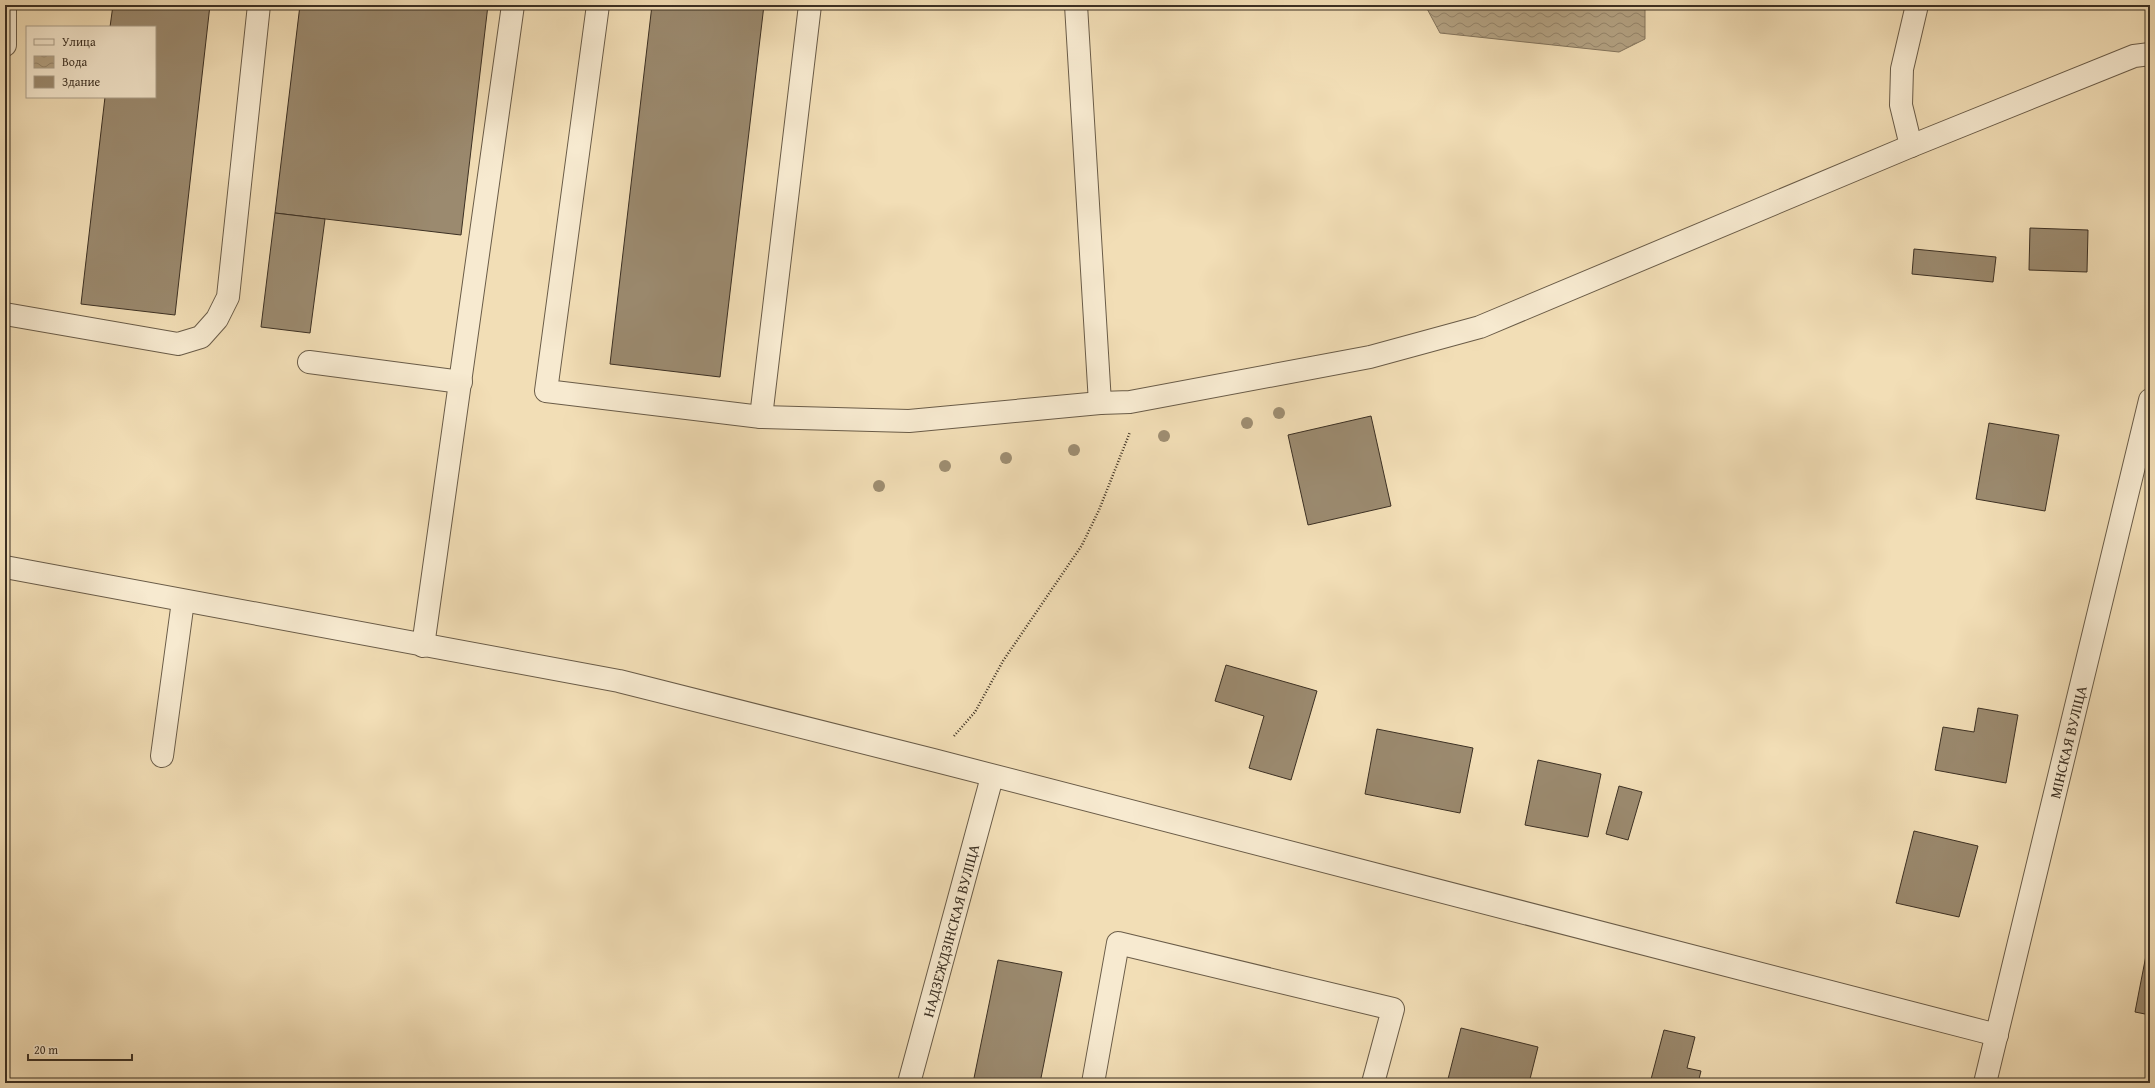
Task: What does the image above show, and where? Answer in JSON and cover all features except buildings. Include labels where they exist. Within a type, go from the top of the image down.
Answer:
[{"type":"street","points":[[5,5],[5,46]]},
{"type":"street","points":[[5,314],[178,344],[201,337],[217,319],[228,297],[259,5]]},
{"type":"street","points":[[423,646],[513,5]]},
{"type":"street","points":[[598,5],[546,391],[761,417],[909,421],[1100,403],[1130,402],[1370,357],[1480,327],[1911,146],[2134,56],[2150,54]]},
{"type":"street","points":[[761,417],[810,5]]},
{"type":"street","points":[[1076,5],[1100,403]]},
{"type":"street","points":[[1911,146],[1900,105],[1902,69],[1917,5]]},
{"type":"street","points":[[309,362],[461,382]]},
{"type":"street","name":"МІНСКАЯ ВУЛІЦА","points":[[1984,1083],[1997,1035],[2150,400]]},
{"type":"street","points":[[5,567],[183,602],[619,681],[933,760],[992,777],[1997,1035]]},
{"type":"street","points":[[162,756],[183,602]]},
{"type":"street","name":"НАДЗЕЖДЗІНСКАЯ ВУЛІЦА","points":[[909,1083],[992,777]]},
{"type":"street","points":[[1099,1082],[1118,943],[1393,1009],[1373,1083]]},
{"type":"path","points":[[933,760],[975,712],[1003,661],[1082,545],[1099,510],[1130,432],[1130,402]]},
{"type":"water","points":[[1425,5],[1645,5],[1645,39],[1619,52],[1440,33]]}]
